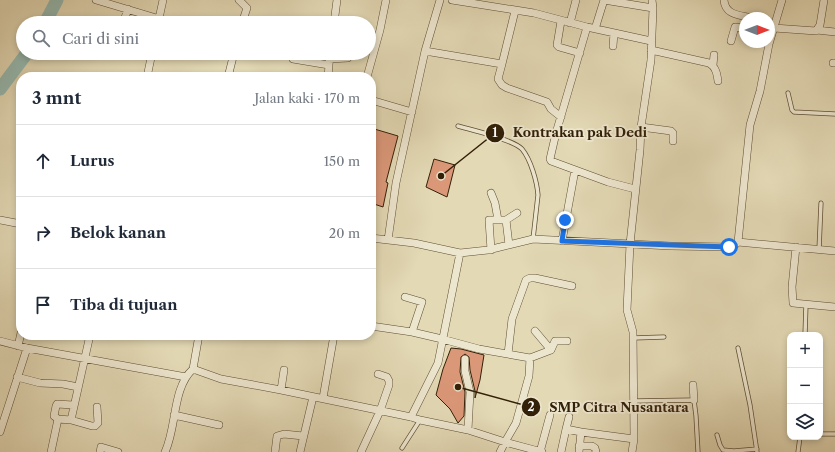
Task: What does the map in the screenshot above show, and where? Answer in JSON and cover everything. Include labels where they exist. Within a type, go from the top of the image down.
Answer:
[{"type":"street","points":[[96,0],[146,16]]},
{"type":"street","points":[[160,16],[164,0]]},
{"type":"street","points":[[239,0],[247,8]]},
{"type":"street","points":[[244,16],[250,0]]},
{"type":"street","points":[[335,16],[337,0]]},
{"type":"street","points":[[376,44],[386,0]]},
{"type":"street","points":[[388,240],[396,183],[425,51],[440,0]]},
{"type":"street","points":[[452,0],[478,2],[534,13],[561,21],[651,41]]},
{"type":"street","points":[[570,23],[576,0]]},
{"type":"street","points":[[595,29],[604,0],[653,8]]},
{"type":"street","points":[[632,452],[634,439],[633,332],[626,310],[630,244],[641,127],[651,60],[652,0]]},
{"type":"street","points":[[724,0],[726,8],[729,12],[739,15]]},
{"type":"street","points":[[775,24],[782,0]]},
{"type":"street","points":[[817,30],[824,0]]},
{"type":"street","points":[[126,16],[128,9]]},
{"type":"street","points":[[515,10],[498,79],[502,85],[507,88],[547,102],[551,109],[561,117]]},
{"type":"street","points":[[561,21],[557,43],[558,46],[580,53]]},
{"type":"street","points":[[587,27],[550,159],[608,182],[635,189]]},
{"type":"street","points":[[732,41],[735,27],[739,27]]},
{"type":"street","points":[[775,28],[815,32],[817,30],[835,32]]},
{"type":"street","points":[[613,46],[614,33]]},
{"type":"street","points":[[738,242],[750,125],[760,91],[768,48]]},
{"type":"street","points":[[651,50],[709,62],[717,73],[718,81]]},
{"type":"street","points":[[425,51],[502,64]]},
{"type":"street","points":[[712,65],[714,55]]},
{"type":"street","points":[[148,72],[151,60]]},
{"type":"street","points":[[229,72],[232,60]]},
{"type":"street","points":[[329,72],[330,60]]},
{"type":"street","points":[[368,72],[372,60]]},
{"type":"street","points":[[376,101],[412,112]]},
{"type":"street","points":[[641,127],[671,131],[673,133],[673,141]]},
{"type":"street","points":[[562,241],[575,170]]},
{"type":"street","points":[[491,193],[495,203],[498,220]]},
{"type":"street","points":[[491,250],[489,221],[491,219],[506,220],[517,213]]},
{"type":"street","points":[[506,220],[509,245]]},
{"type":"street","points":[[0,221],[16,223]]},
{"type":"street","points":[[376,239],[414,243],[460,253],[491,250],[533,239],[729,247],[738,242],[835,251]]},
{"type":"street","points":[[796,247],[792,301],[794,304],[835,306]]},
{"type":"street","points":[[411,416],[438,363],[460,253]]},
{"type":"street","points":[[508,354],[512,319],[526,280],[535,278],[572,286]]},
{"type":"street","points":[[405,297],[421,301],[423,304],[412,332]]},
{"type":"street","points":[[376,327],[412,332],[479,349],[530,358],[551,350],[555,341],[567,341]]},
{"type":"street","points":[[535,331],[551,350]]},
{"type":"street","points":[[18,346],[20,340]]},
{"type":"street","points":[[71,420],[73,405],[89,340]]},
{"type":"street","points":[[165,452],[182,385],[186,377],[193,369],[199,340]]},
{"type":"street","points":[[323,398],[333,340]]},
{"type":"street","points":[[0,341],[27,348],[186,377]]},
{"type":"street","points":[[0,432],[27,348]]},
{"type":"street","points":[[500,452],[516,423],[529,376],[530,358]]},
{"type":"street","points":[[465,359],[465,371],[470,392],[468,430]]},
{"type":"street","points":[[193,369],[221,379],[411,416],[420,420],[468,430],[541,452],[550,415]]},
{"type":"street","points":[[281,390],[284,370]]},
{"type":"street","points":[[361,452],[380,411],[389,385],[387,377],[378,374]]},
{"type":"street","points":[[17,377],[40,383],[63,384],[78,387]]},
{"type":"street","points":[[693,385],[694,400]]},
{"type":"street","points":[[300,452],[312,396]]},
{"type":"street","points":[[73,405],[57,404],[54,416],[58,419],[71,420],[95,426],[98,423],[97,407]]},
{"type":"street","points":[[0,406],[8,409]]},
{"type":"street","points":[[174,415],[219,425]]},
{"type":"street","points":[[561,452],[569,417]]},
{"type":"street","points":[[51,452],[58,419]]},
{"type":"street","points":[[566,429],[634,439]]},
{"type":"street","points":[[581,432],[579,449],[592,446],[595,448],[596,452]]},
{"type":"street","points":[[275,452],[277,436],[284,434],[303,436]]},
{"type":"street","points":[[100,452],[102,447],[118,452]]},
{"type":"lane","points":[[788,93],[792,110],[794,112],[835,114]]},
{"type":"lane","points":[[458,126],[490,134],[519,146],[524,153],[534,176],[538,195],[533,239]]},
{"type":"lane","points":[[818,250],[821,203]]},
{"type":"lane","points":[[805,332],[806,304]]},
{"type":"lane","points":[[633,338],[664,337]]},
{"type":"lane","points":[[717,435],[721,448],[725,451],[757,450],[738,348]]},
{"type":"lane","points":[[633,401],[694,400],[698,452]]},
{"type":"lane","points":[[402,448],[420,420]]},
{"type":"lane","points":[[823,434],[835,434]]},
{"type":"lane","points":[[798,452],[800,440]]},
{"type":"building","points":[[376,129],[398,136],[386,182],[388,183],[383,207],[376,205]]},
{"type":"building","points":[[434,159],[455,165],[447,197],[426,187]]},
{"type":"building","points":[[451,348],[484,355],[480,380],[475,398],[469,357],[465,354],[461,357],[460,372],[465,392],[464,416],[458,423],[450,409],[436,395],[443,369]]},
{"type":"waterway","points":[[49,16],[57,0]]},
{"type":"waterway","points":[[0,89],[22,60]]},
{"type":"place","name":"Kontrakan pak Dedi","points":[[441,176]]},
{"type":"place","name":"SMP Citra Nusantara","points":[[458,387]]},
{"type":"route","points":[[565,220],[562,241],[729,247]]}]
